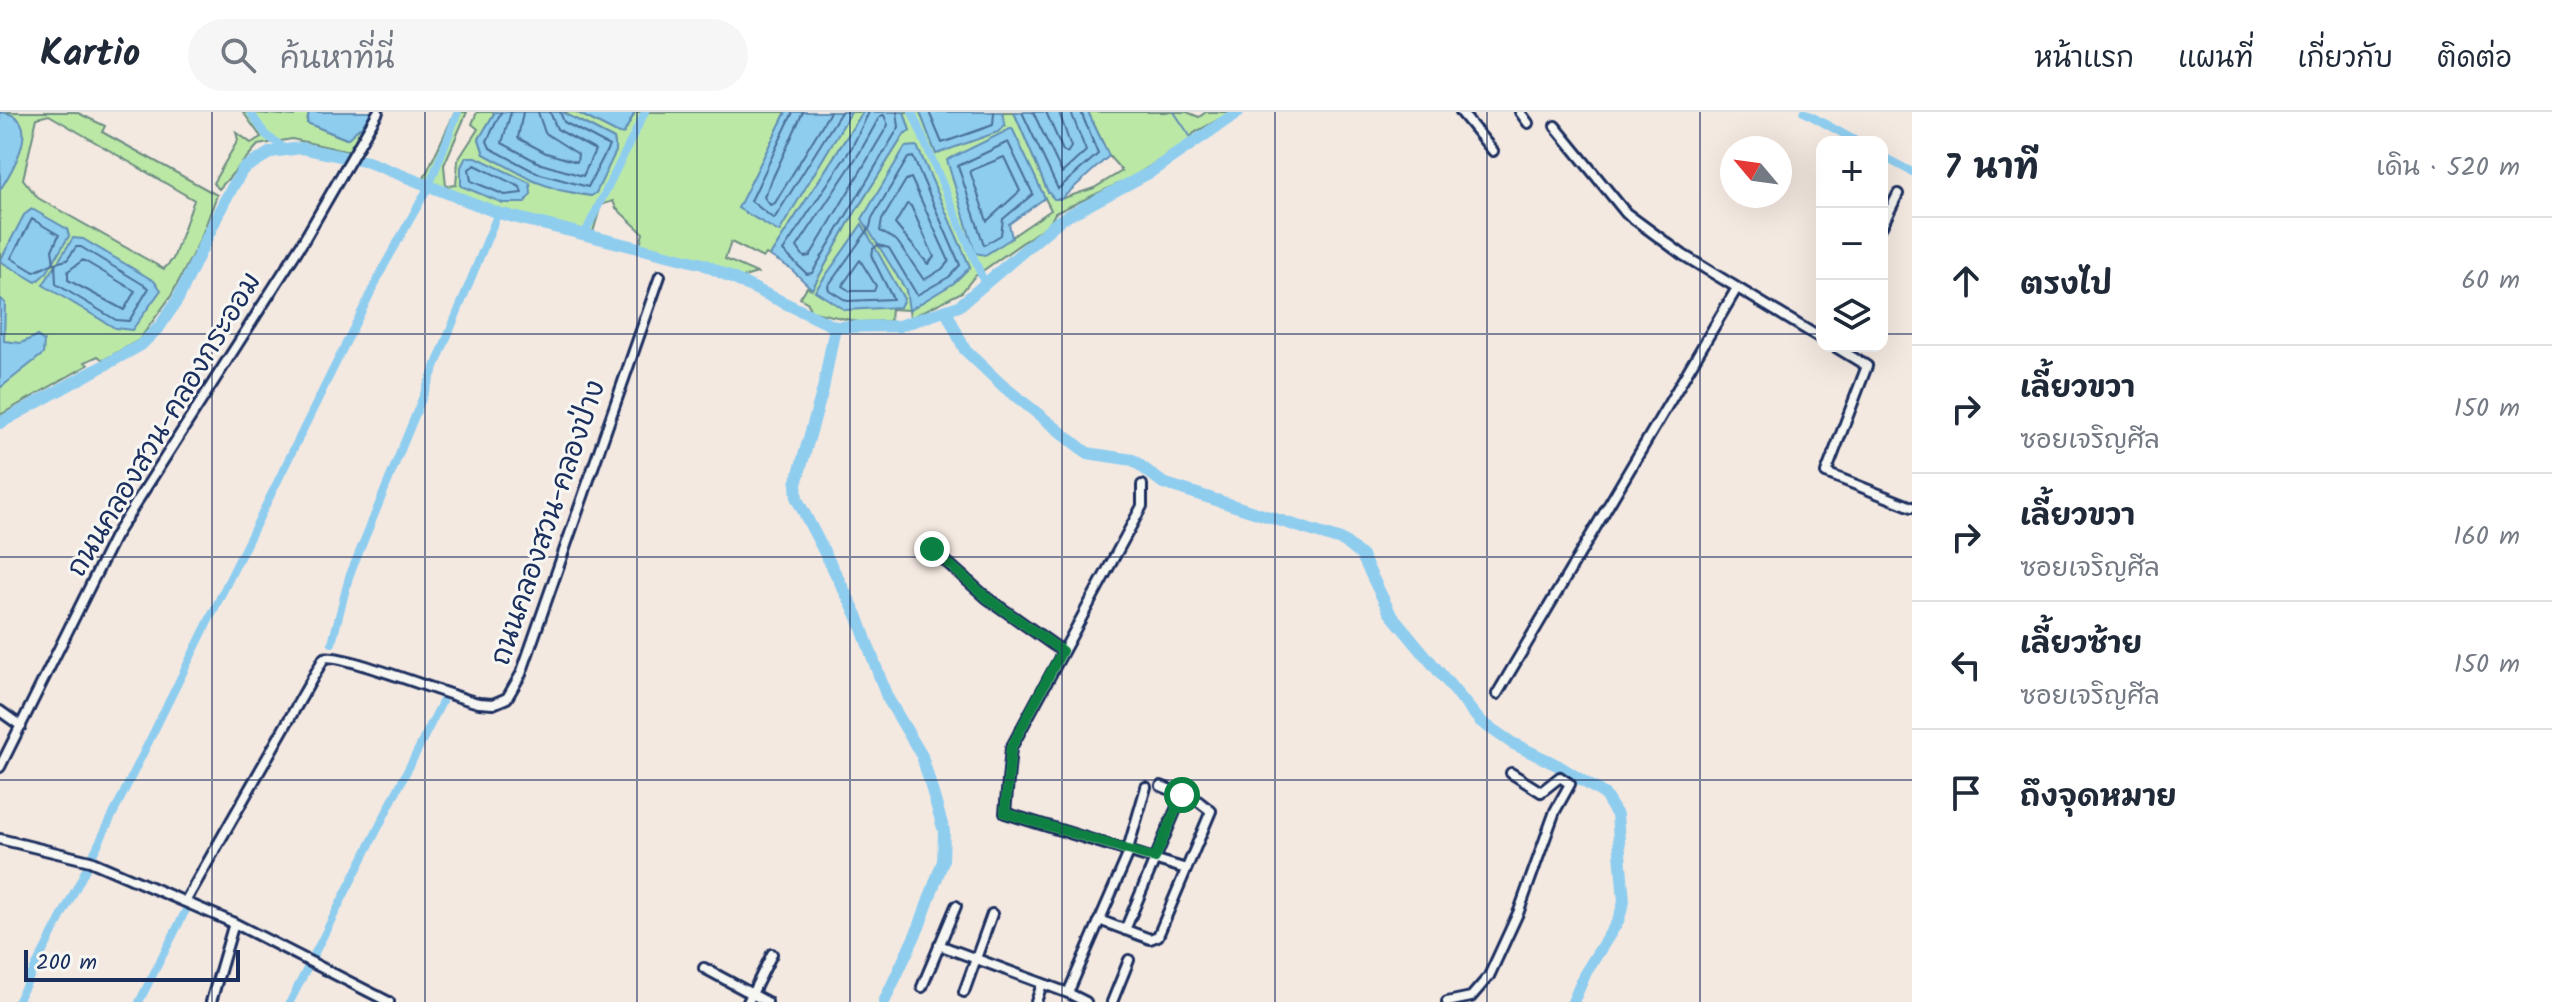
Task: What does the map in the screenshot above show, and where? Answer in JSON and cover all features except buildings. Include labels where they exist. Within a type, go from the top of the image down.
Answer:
[{"type":"street","name":"ถนนคลองสวน-คลองกระออม","points":[[0,767],[115,536],[342,178],[378,112]]},
{"type":"street","points":[[1461,112],[1493,151]]},
{"type":"street","points":[[1520,112],[1528,123]]},
{"type":"street","points":[[1555,126],[1626,213],[1737,288],[1816,335]]},
{"type":"street","points":[[1888,214],[1898,194]]},
{"type":"street","name":"ถนนคลองสวน-คลองป่าง","points":[[185,902],[254,786],[324,658],[331,655],[479,703],[500,702],[514,689],[553,591],[660,276]]},
{"type":"street","points":[[1497,694],[1737,288]]},
{"type":"street","points":[[1844,352],[1867,366],[1829,458],[1826,473],[1912,507]]},
{"type":"street","points":[[1142,485],[1142,506],[1011,748],[1005,813],[1186,869]]},
{"type":"street","points":[[932,549],[987,598],[1062,651]]},
{"type":"street","points":[[0,711],[21,726]]},
{"type":"street","points":[[1447,1002],[1471,997],[1489,976],[1519,911],[1555,811],[1570,783],[1560,777],[1541,792],[1511,773]]},
{"type":"street","points":[[1099,920],[1156,938],[1211,811],[1161,786]]},
{"type":"street","points":[[1068,993],[1129,849],[1146,787]]},
{"type":"street","points":[[1125,930],[1182,795]]},
{"type":"street","points":[[0,839],[90,861],[234,923],[389,1002]]},
{"type":"street","points":[[922,987],[956,906]]},
{"type":"street","points":[[964,992],[992,914]]},
{"type":"street","points":[[211,1002],[234,923]]},
{"type":"street","points":[[939,945],[1068,993],[1079,1001]]},
{"type":"street","points":[[750,998],[772,954]]},
{"type":"street","points":[[1112,1002],[1129,960]]},
{"type":"street","points":[[704,968],[750,998],[767,1002]]},
{"type":"street","points":[[1036,1002],[1042,984]]},
{"type":"green space","points":[[0,112],[76,112],[105,126],[102,132],[217,195],[200,240],[171,296],[139,340],[103,360],[98,356],[85,362],[88,365],[0,415]],"holes":[[[49,115],[194,200],[173,259],[164,269],[38,198],[23,179],[37,118]]]},
{"type":"green space","points":[[243,112],[294,116],[296,112],[309,112],[307,123],[346,139],[366,122],[351,152],[292,139],[258,145],[219,189],[213,183],[238,140],[236,132],[251,143],[261,137]]},
{"type":"green space","points":[[455,112],[467,112],[444,165],[446,186],[456,185],[458,160],[478,129],[472,124],[477,112],[495,112],[479,139],[484,154],[549,186],[591,196],[616,151],[614,139],[562,112],[576,112],[619,134],[624,133],[635,112],[786,112],[739,208],[779,231],[851,112],[863,112],[770,256],[766,254],[763,258],[731,242],[725,259],[757,273],[741,278],[715,266],[640,245],[643,233],[616,208],[613,201],[601,205],[593,232],[521,217],[436,185],[424,178]]},
{"type":"green space","points":[[904,112],[920,112],[936,154],[1005,125],[1002,112],[1014,112],[1048,192],[1061,199],[1094,188],[1122,171],[1109,156],[1088,112],[1187,112],[1199,117],[1206,112],[1232,112],[1194,133],[1186,143],[1131,178],[1055,213],[1050,223],[974,277],[962,292],[910,318],[909,310],[891,309],[890,321],[859,322],[810,311],[808,303],[800,298],[807,287],[812,289],[849,222],[905,133],[910,131]],"holes":[[[992,141],[1032,173],[1051,210],[985,255],[948,160]],[[916,146],[970,267],[910,309],[906,290]]]},
{"type":"water","points":[[0,112],[13,116],[21,123],[23,133],[18,157],[0,190]]},
{"type":"water","points":[[309,112],[371,112],[366,122],[347,139],[307,123]]},
{"type":"water","points":[[495,112],[562,112],[614,139],[616,151],[596,193],[591,196],[559,190],[534,181],[484,154],[479,139]]},
{"type":"water","points":[[576,112],[635,112],[624,133],[619,134]]},
{"type":"water","points":[[786,112],[851,112],[779,232],[738,208]]},
{"type":"water","points":[[863,112],[904,112],[910,131],[905,133],[849,222],[812,289],[790,268],[770,256]]},
{"type":"water","points":[[920,112],[1002,112],[1005,125],[998,132],[936,154]]},
{"type":"water","points":[[1014,112],[1088,112],[1109,156],[1061,199],[1054,199],[1048,192]]},
{"type":"water","points":[[1012,128],[1045,198],[1009,224],[1012,238],[985,255],[975,253],[947,160]]},
{"type":"water","points":[[917,146],[970,267],[954,283],[909,310],[906,290],[862,219],[905,147]]},
{"type":"water","points":[[466,157],[476,157],[530,183],[531,194],[524,203],[503,203],[461,186],[461,167]]},
{"type":"water","points":[[32,209],[67,229],[69,236],[47,272],[36,282],[0,261],[24,215]]},
{"type":"water","points":[[862,224],[904,299],[900,307],[845,310],[815,291]]},
{"type":"water","points":[[73,238],[83,239],[154,281],[161,290],[132,330],[115,328],[43,285]]},
{"type":"water","points":[[0,298],[5,303],[4,341],[21,343],[37,336],[44,341],[43,354],[0,388]]},
{"type":"waterway","points":[[250,112],[266,135],[287,150]]},
{"type":"waterway","points":[[17,1002],[384,266],[429,186],[458,112]]},
{"type":"waterway","points":[[584,235],[645,112]]},
{"type":"waterway","points":[[912,112],[985,284]]},
{"type":"waterway","points":[[1174,112],[1194,142]]},
{"type":"waterway","points":[[0,423],[141,345],[160,326],[178,299],[243,169],[271,152],[301,148],[368,162],[498,213],[703,264],[835,327],[899,326],[959,306],[1060,220],[1149,173],[1238,112]]},
{"type":"waterway","points":[[1804,112],[1847,136]]},
{"type":"waterway","points":[[1888,159],[1912,172]]},
{"type":"waterway","points":[[332,643],[349,577],[498,213]]},
{"type":"waterway","points":[[946,311],[965,350],[1003,386],[1087,453],[1133,460],[1163,483],[1344,541],[1362,556],[1390,613],[1480,721],[1512,743],[1559,766],[1604,794],[1617,815],[1624,902],[1618,921],[1586,972],[1573,1002]]},
{"type":"waterway","points":[[835,327],[823,389],[796,484],[797,499],[857,615],[887,697],[922,756],[944,831],[943,861],[919,927],[884,1002]]},
{"type":"waterway","points":[[290,1002],[442,702]]},
{"type":"waterway","points":[[139,1002],[187,908]]},
{"type":"route","points":[[932,549],[979,592],[1062,651],[1011,748],[1005,813],[1155,858],[1182,795]]}]
